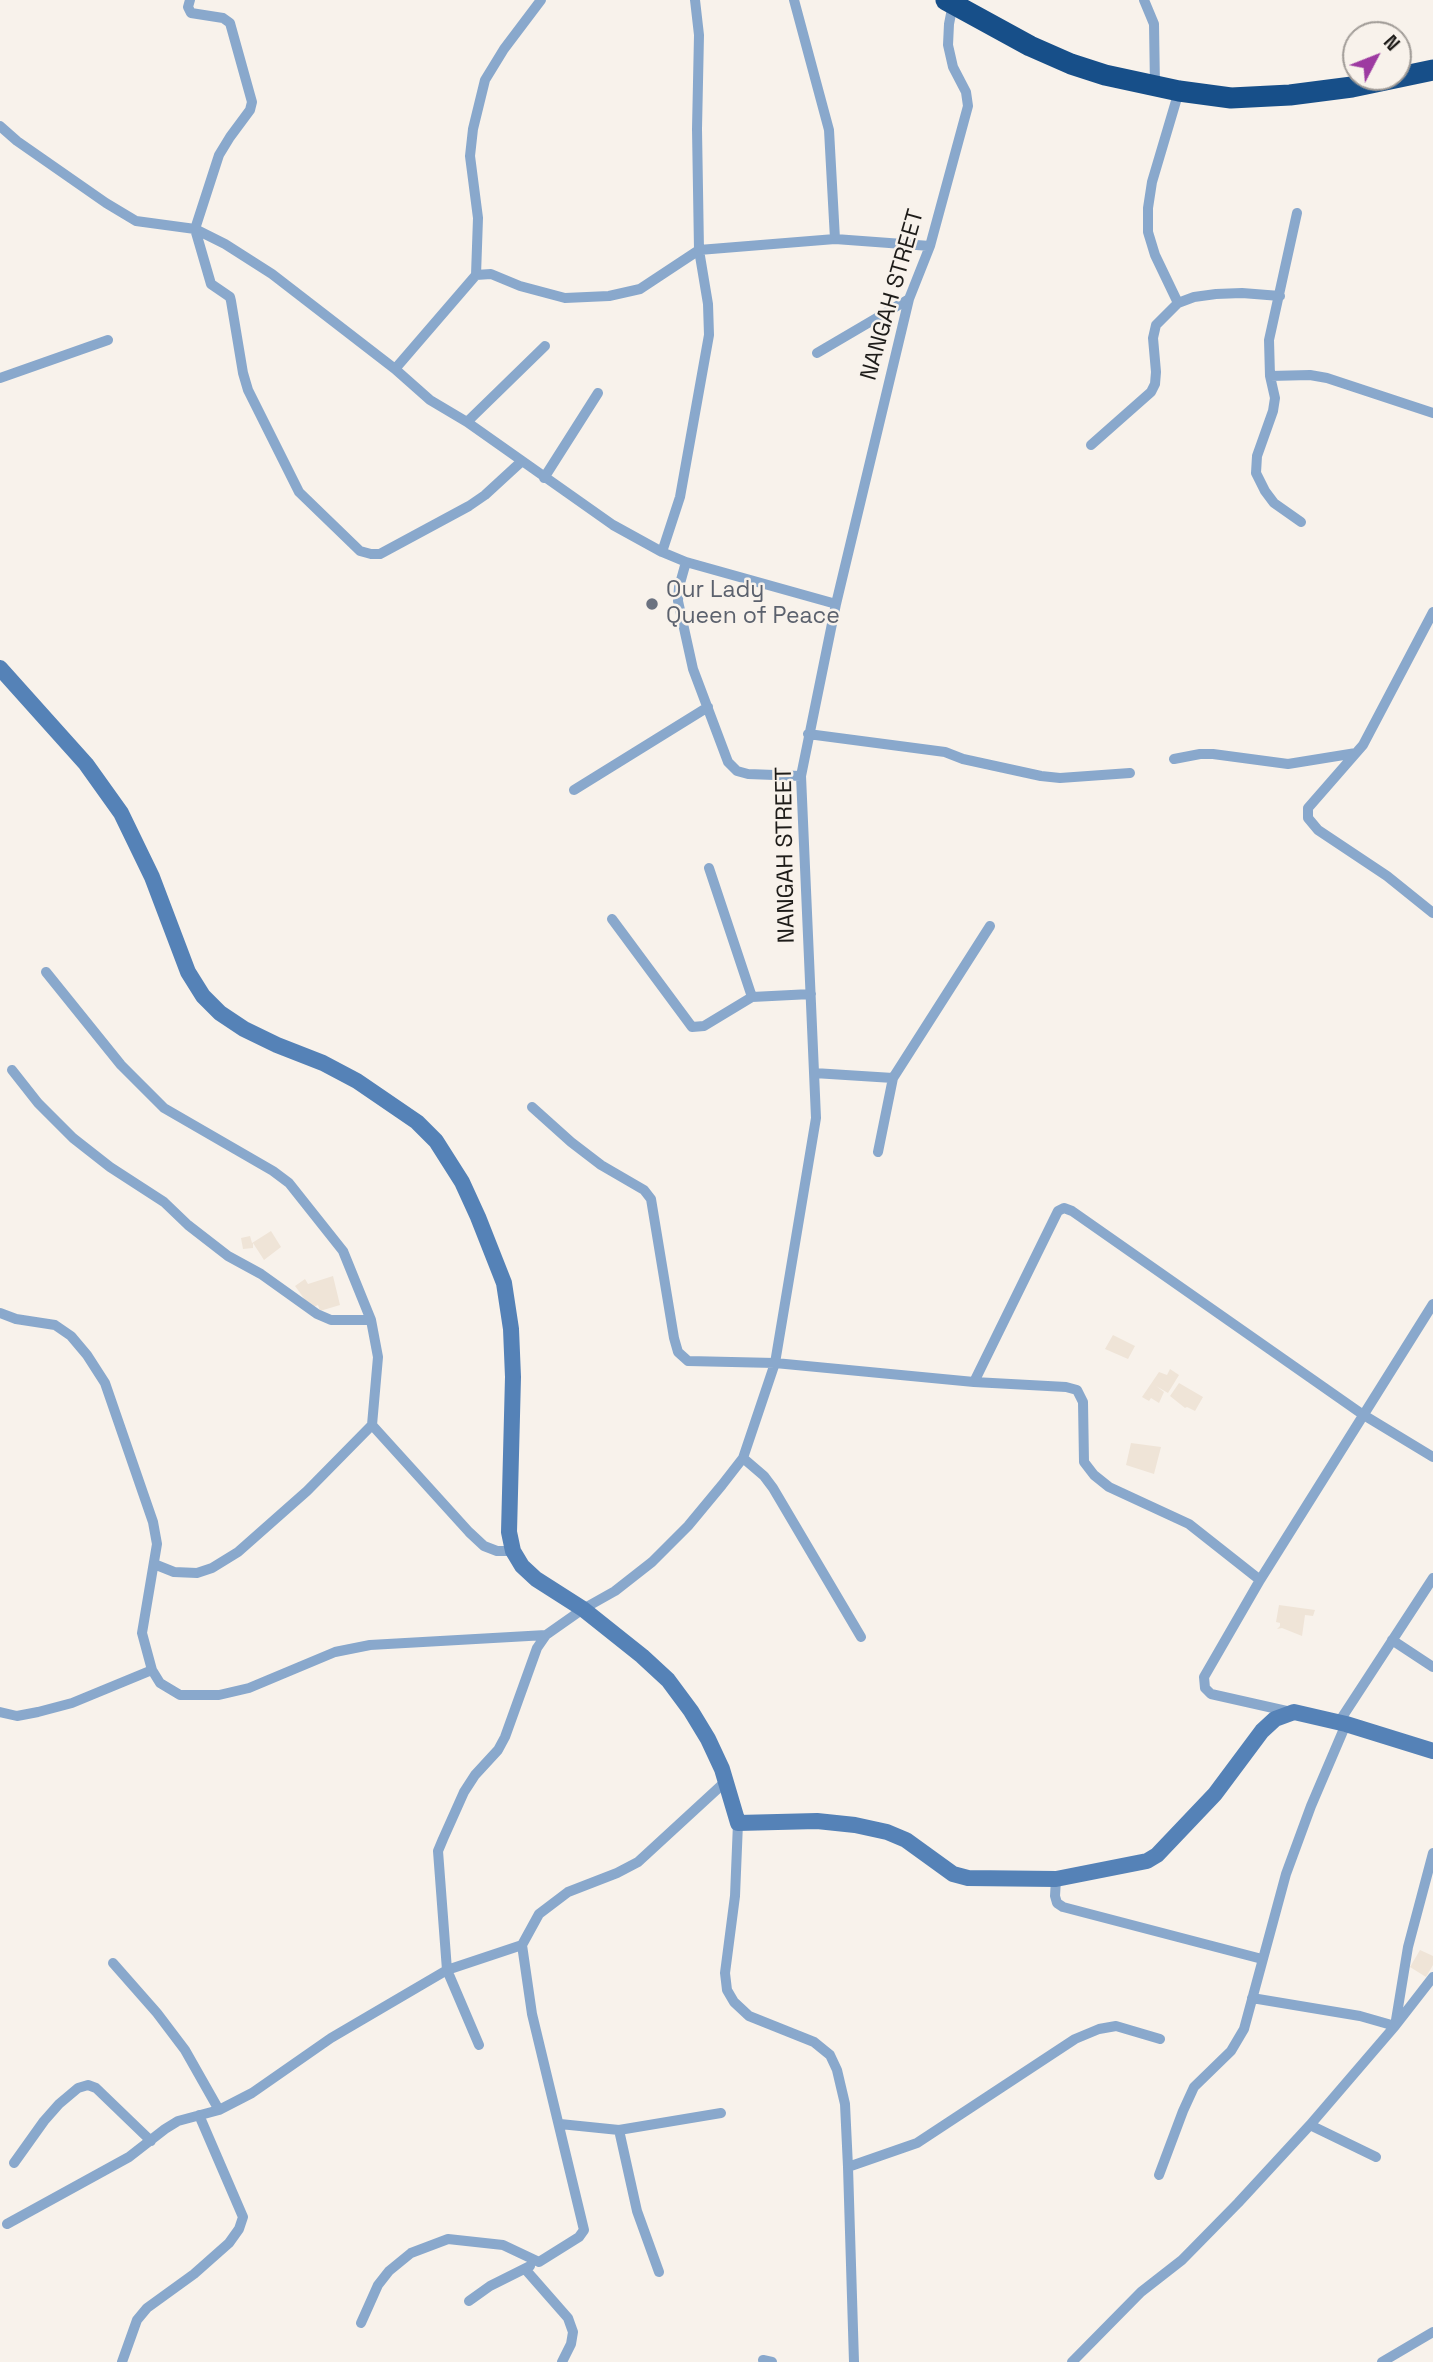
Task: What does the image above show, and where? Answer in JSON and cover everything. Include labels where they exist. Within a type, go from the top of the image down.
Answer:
[{"type":"highway","points":[[951,1],[1030,46],[1071,64],[1179,92],[1231,98],[1290,95],[1352,87],[1433,69]]},
{"type":"street","points":[[190,0],[188,7],[191,13],[223,18],[230,23],[252,102],[250,110],[219,155],[195,229],[211,284],[231,301],[248,390],[299,492],[360,551],[380,554],[469,506],[522,461]]},
{"type":"street","points":[[395,369],[476,275],[478,218],[470,156],[473,129],[485,80],[504,49],[541,0]]},
{"type":"street","points":[[662,552],[680,497],[709,335],[708,304],[699,250],[699,35],[695,0]]},
{"type":"street","points":[[794,0],[829,130],[835,239]]},
{"type":"street","points":[[1144,0],[1154,24],[1155,87]]},
{"type":"street","name":"NANGAH STREET","points":[[546,1635],[615,1591],[652,1562],[688,1526],[743,1458],[775,1363],[816,1118],[801,776],[836,604],[909,299],[930,246],[968,106],[966,92],[953,67],[948,45],[951,1]]},
{"type":"street","points":[[1178,303],[1155,255],[1148,232],[1148,208],[1152,182],[1179,92]]},
{"type":"street","points":[[0,126],[17,141],[106,203],[136,220],[195,229],[225,244],[272,274],[395,369],[430,400],[467,422],[613,525],[686,562],[836,604]]},
{"type":"street","points":[[1297,213],[1269,340],[1270,376],[1275,398],[1273,411],[1256,456],[1256,473],[1274,503],[1301,522]]},
{"type":"street","points":[[476,275],[491,274],[520,286],[565,298],[609,296],[640,289],[699,250],[835,239],[930,246]]},
{"type":"street","points":[[1091,445],[1151,392],[1156,372],[1153,338],[1157,325],[1178,303],[1194,297],[1242,293],[1280,296]]},
{"type":"street","points":[[817,354],[909,299]]},
{"type":"street","points":[[0,378],[108,340]]},
{"type":"street","points":[[467,422],[545,346]]},
{"type":"street","points":[[1270,376],[1310,375],[1327,378],[1433,413]]},
{"type":"street","points":[[544,478],[598,393]]},
{"type":"street","points":[[686,562],[678,601],[693,669],[728,762],[737,771],[767,776],[801,776]]},
{"type":"street","points":[[1433,612],[1381,713],[1356,753],[1308,808],[1308,818],[1318,830],[1387,876],[1433,913]]},
{"type":"street","points":[[0,668],[86,764],[121,813],[139,846],[188,972],[203,996],[220,1013],[244,1029],[323,1063],[357,1081],[417,1122],[436,1142],[462,1182],[503,1283],[511,1329],[513,1377],[509,1532],[513,1551],[522,1566],[536,1579],[583,1609],[642,1656],[668,1680],[691,1711],[708,1739],[737,1823],[735,1896],[725,1973],[727,1990],[734,2002],[749,2015],[814,2042],[830,2055],[837,2070],[845,2104],[854,2362]]},
{"type":"street","points":[[574,790],[708,707]]},
{"type":"street","points":[[808,734],[945,752],[963,760],[1041,776],[1060,778],[1130,773]]},
{"type":"street","points":[[1174,760],[1213,754],[1288,764],[1356,753]]},
{"type":"street","points":[[709,868],[752,998]]},
{"type":"street","points":[[612,919],[692,1027],[704,1026],[752,998],[811,994]]},
{"type":"street","points":[[878,1152],[893,1078],[990,926]]},
{"type":"street","points":[[46,972],[121,1065],[164,1108],[289,1183],[343,1251],[371,1320],[378,1357],[372,1425],[307,1491],[238,1552],[212,1568],[197,1573],[174,1572],[154,1564]]},
{"type":"street","points":[[12,1070],[38,1103],[74,1138],[110,1167],[164,1202],[188,1225],[228,1256],[317,1314],[331,1320],[371,1320]]},
{"type":"street","points":[[814,1073],[893,1078]]},
{"type":"street","points":[[532,1107],[571,1142],[601,1165],[644,1190],[651,1199],[674,1338],[678,1352],[688,1361],[775,1363],[1077,1390],[1083,1402],[1084,1462],[1094,1475],[1109,1486],[1189,1524],[1260,1580]]},
{"type":"street","points":[[974,1382],[1058,1211],[1064,1208],[1135,1254],[1362,1414],[1433,1457]]},
{"type":"street","points":[[1433,1304],[1362,1414],[1203,1677],[1205,1688],[1211,1694],[1343,1723],[1433,1751]]},
{"type":"street","points":[[0,1313],[16,1319],[55,1325],[71,1336],[106,1384],[158,1544],[142,1633],[152,1670],[160,1683],[180,1695],[219,1695],[249,1688],[335,1653],[370,1645],[546,1635]]},
{"type":"street","points":[[372,1425],[484,1546],[497,1551],[513,1551]]},
{"type":"street","points":[[743,1458],[764,1476],[773,1488],[861,1637]]},
{"type":"street","points":[[1159,2175],[1194,2087],[1231,2051],[1244,2029],[1297,1843],[1343,1723],[1392,1640],[1433,1578]]},
{"type":"street","points":[[479,2045],[447,1970],[438,1852],[464,1793],[505,1737],[537,1648],[546,1635]]},
{"type":"street","points":[[1392,1640],[1433,1667]]},
{"type":"street","points":[[0,1712],[17,1716],[72,1703],[152,1670]]},
{"type":"street","points":[[737,1823],[817,1821],[887,1832],[906,1840],[953,1874],[968,1878],[1056,1879],[1147,1861],[1157,1855],[1215,1794],[1262,1731],[1275,1719],[1294,1712]]},
{"type":"street","points":[[469,2301],[489,2287],[539,2262],[579,2237],[584,2230],[532,2014],[522,1945],[540,1914],[568,1892],[638,1862],[725,1782]]},
{"type":"street","points":[[1395,2026],[1408,1947],[1433,1853]]},
{"type":"street","points":[[1056,1879],[1055,1896],[1057,1903],[1063,1907],[1262,1959]]},
{"type":"street","points":[[7,2224],[129,2157],[178,2121],[219,2110],[252,2093],[321,2044],[447,1970],[522,1945]]},
{"type":"street","points":[[113,1963],[185,2050],[219,2110]]},
{"type":"street","points":[[1072,2362],[1142,2292],[1182,2260],[1310,2125],[1433,1977]]},
{"type":"street","points":[[1252,1998],[1360,2016],[1395,2026]]},
{"type":"street","points":[[848,2166],[917,2143],[1075,2039],[1099,2029],[1116,2026],[1160,2039]]},
{"type":"street","points":[[14,2163],[44,2120],[59,2104],[78,2088],[88,2085],[96,2088],[151,2141]]},
{"type":"street","points":[[560,2124],[619,2130],[721,2113]]},
{"type":"street","points":[[122,2362],[137,2320],[142,2314],[229,2243],[239,2229],[243,2217],[199,2115]]},
{"type":"street","points":[[1310,2125],[1376,2157]]},
{"type":"street","points":[[619,2130],[637,2211],[659,2272]]},
{"type":"street","points":[[361,2323],[378,2285],[388,2271],[411,2253],[448,2239],[503,2245],[539,2262]]},
{"type":"street","points":[[524,2269],[568,2318],[573,2332],[571,2344],[562,2362]]},
{"type":"street","points":[[1381,2362],[1433,2332]]},
{"type":"shaded area","points":[[271,1231],[281,1247],[264,1260],[253,1243],[253,1248],[243,1249],[241,1238],[250,1236],[252,1243]]},
{"type":"shaded area","points":[[333,1276],[340,1305],[320,1311],[318,1305],[311,1308],[295,1286],[305,1279],[308,1284]]},
{"type":"shaded area","points":[[1113,1335],[1135,1346],[1128,1359],[1105,1349]]},
{"type":"shaded area","points":[[1170,1369],[1179,1375],[1168,1393],[1156,1386],[1164,1392],[1159,1403],[1142,1397],[1159,1372],[1167,1375]]},
{"type":"shaded area","points":[[1179,1383],[1203,1397],[1195,1411],[1185,1408],[1170,1396]]},
{"type":"shaded area","points":[[1131,1443],[1161,1447],[1154,1474],[1126,1465]]},
{"type":"shaded area","points":[[1279,1605],[1315,1610],[1313,1616],[1305,1615],[1302,1636],[1282,1628],[1277,1629],[1280,1626],[1280,1623],[1276,1622]]},
{"type":"shaded area","points":[[1420,1950],[1433,1956],[1433,1965],[1426,1977],[1410,1967]]},
{"type":"place","name":"Our Lady Queen of Peace","points":[[652,604]]}]
